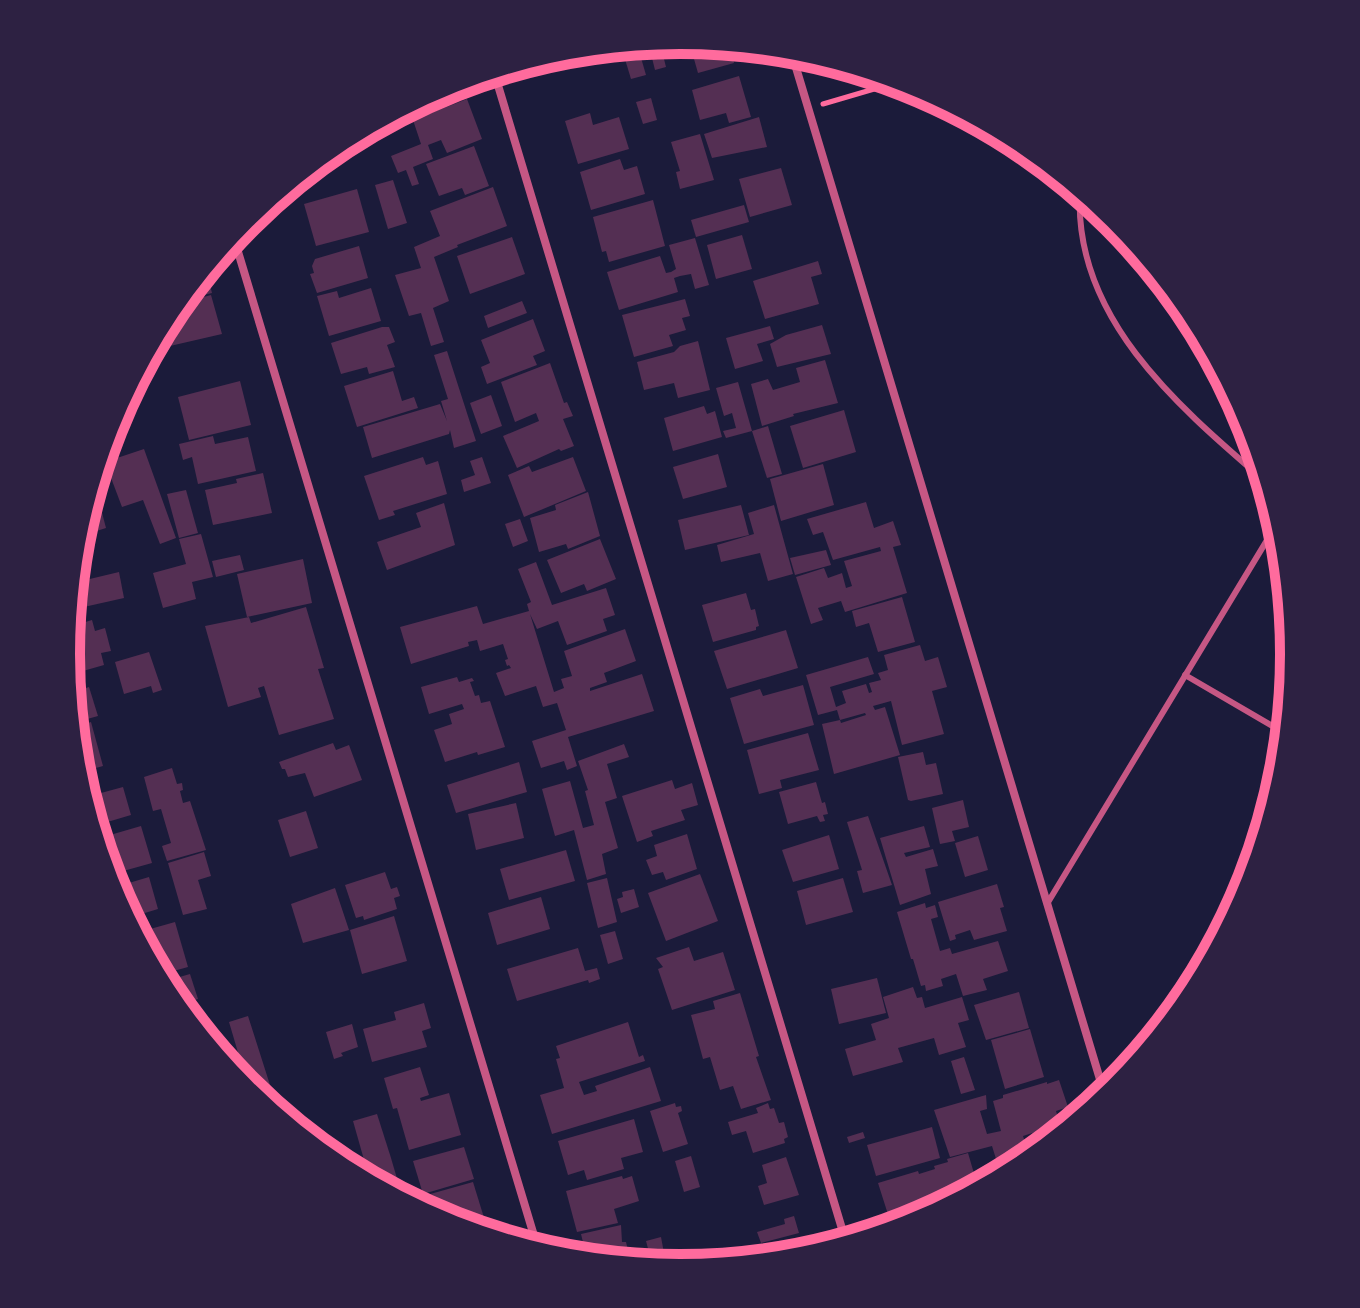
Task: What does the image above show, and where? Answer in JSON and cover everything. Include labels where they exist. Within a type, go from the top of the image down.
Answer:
[{"type":"street","points":[[795,66],[1101,1081]]},
{"type":"street","points":[[497,83],[843,1232]]},
{"type":"street","points":[[237,249],[534,1236]]},
{"type":"lane","points":[[1079,206],[1090,269],[1115,326],[1155,379],[1250,467]]},
{"type":"lane","points":[[1047,904],[1268,538]]},
{"type":"lane","points":[[1185,675],[1275,728]]},
{"type":"path","points":[[807,106],[834,102],[879,88]]},
{"type":"building","points":[[663,54],[666,67],[655,70],[651,55]]},
{"type":"building","points":[[693,54],[732,56],[734,63],[698,73]]},
{"type":"building","points":[[640,55],[646,75],[631,79],[624,57]]},
{"type":"building","points":[[739,76],[751,117],[729,123],[726,113],[700,120],[692,90]]},
{"type":"building","points":[[651,98],[657,120],[643,124],[636,102]]},
{"type":"building","points":[[467,99],[482,139],[447,153],[441,140],[428,145],[433,159],[413,167],[419,184],[412,186],[406,170],[398,173],[391,156],[421,144],[413,120]]},
{"type":"building","points":[[590,113],[593,125],[619,117],[629,149],[578,164],[565,121]]},
{"type":"building","points":[[759,117],[767,147],[712,158],[704,134]]},
{"type":"building","points":[[700,134],[714,180],[680,189],[676,172],[680,171],[671,142]]},
{"type":"building","points":[[474,146],[489,186],[465,195],[462,188],[439,196],[426,164]]},
{"type":"building","points":[[620,159],[624,170],[637,166],[645,194],[591,210],[580,172]]},
{"type":"building","points":[[781,168],[792,205],[750,217],[739,179]]},
{"type":"building","points":[[393,180],[407,223],[388,229],[375,185]]},
{"type":"building","points":[[493,187],[507,226],[434,257],[449,301],[433,308],[444,342],[431,346],[421,313],[409,316],[395,275],[421,268],[414,247],[440,236],[430,211]]},
{"type":"building","points":[[357,189],[369,232],[316,246],[304,204]]},
{"type":"building","points":[[653,200],[665,246],[609,262],[606,251],[602,252],[593,217]]},
{"type":"building","points":[[744,205],[749,222],[696,237],[691,220]]},
{"type":"building","points":[[742,235],[752,269],[716,279],[707,245]]},
{"type":"building","points":[[512,237],[525,274],[470,294],[457,256]]},
{"type":"building","points":[[695,238],[709,285],[695,289],[691,274],[680,276],[674,278],[678,292],[619,310],[607,272],[660,256],[666,273],[671,272],[676,269],[669,245]]},
{"type":"building","points":[[359,246],[368,278],[317,293],[310,274],[314,273],[312,266],[315,259]]},
{"type":"building","points":[[818,261],[822,274],[811,277],[819,304],[765,319],[753,281]]},
{"type":"building","points":[[209,282],[212,293],[199,296]]},
{"type":"building","points":[[371,288],[381,321],[329,336],[317,296],[337,291],[339,298]]},
{"type":"building","points":[[211,295],[222,334],[170,346],[168,341],[197,299]]},
{"type":"building","points":[[685,299],[690,316],[682,318],[686,330],[669,335],[673,346],[634,357],[622,315]]},
{"type":"building","points":[[522,301],[527,313],[488,328],[484,316]]},
{"type":"building","points":[[533,319],[545,351],[533,356],[537,365],[487,384],[481,367],[490,363],[481,340]]},
{"type":"building","points":[[822,325],[831,354],[777,367],[770,344],[786,335]]},
{"type":"building","points":[[770,326],[774,339],[757,344],[763,361],[735,369],[726,338]]},
{"type":"building","points":[[389,327],[395,342],[387,345],[395,367],[369,374],[367,367],[341,374],[331,343]]},
{"type":"building","points":[[698,341],[710,390],[678,398],[674,383],[644,390],[637,362],[674,352],[680,346]]},
{"type":"building","points":[[447,351],[476,441],[454,448],[450,430],[449,434],[372,458],[363,427],[440,404],[447,421],[441,401],[448,399],[434,355]]},
{"type":"building","points":[[825,360],[838,403],[793,414],[762,426],[751,384],[768,379],[773,390],[800,382],[796,368]]},
{"type":"building","points":[[550,363],[564,403],[567,402],[573,416],[563,419],[574,446],[559,449],[517,468],[503,436],[539,421],[536,413],[515,422],[501,382]]},
{"type":"building","points":[[393,371],[402,401],[414,397],[418,408],[357,427],[344,386]]},
{"type":"building","points":[[240,381],[251,425],[189,440],[178,397]]},
{"type":"building","points":[[738,382],[752,431],[726,438],[723,431],[736,428],[732,413],[724,416],[716,388]]},
{"type":"building","points":[[491,395],[502,426],[481,434],[470,403]]},
{"type":"building","points":[[704,406],[707,414],[715,411],[722,437],[673,451],[664,418]]},
{"type":"building","points":[[844,410],[856,452],[803,468],[790,426]]},
{"type":"building","points":[[768,426],[782,474],[767,478],[752,431]]},
{"type":"building","points":[[213,436],[215,444],[248,437],[256,471],[198,484],[192,457],[183,460],[179,444]]},
{"type":"building","points":[[144,449],[176,538],[160,544],[143,500],[122,507],[109,472],[113,459]]},
{"type":"building","points":[[718,454],[727,487],[683,499],[673,467]]},
{"type":"building","points":[[423,457],[426,465],[438,461],[447,494],[393,511],[395,515],[379,520],[364,476]]},
{"type":"building","points":[[482,457],[491,483],[464,492],[461,480],[475,475],[470,461]]},
{"type":"building","points":[[573,457],[586,491],[524,517],[508,475],[529,466],[532,472]]},
{"type":"building","points":[[823,464],[834,505],[781,521],[770,479]]},
{"type":"building","points":[[263,473],[272,513],[213,525],[205,490]]},
{"type":"building","points":[[186,490],[198,533],[179,538],[167,494]]},
{"type":"building","points":[[588,492],[600,536],[568,549],[566,544],[539,552],[530,518],[556,510],[555,505]]},
{"type":"building","points":[[99,502],[106,528],[93,532]]},
{"type":"building","points":[[866,502],[874,528],[893,521],[901,545],[893,547],[907,593],[845,612],[841,601],[818,608],[823,620],[811,624],[796,577],[824,568],[828,578],[842,573],[846,588],[852,586],[844,561],[881,551],[880,547],[833,560],[823,532],[813,535],[807,519]]},
{"type":"building","points":[[444,503],[455,545],[387,570],[377,542],[421,527],[416,513]]},
{"type":"building","points":[[741,505],[749,535],[685,550],[678,520]]},
{"type":"building","points":[[774,505],[793,574],[768,581],[760,553],[721,562],[717,545],[754,534],[748,513]]},
{"type":"building","points":[[520,519],[528,541],[513,547],[505,524]]},
{"type":"building","points":[[201,534],[213,577],[192,582],[196,599],[163,608],[153,573],[186,564],[179,539]]},
{"type":"building","points":[[600,539],[616,579],[587,591],[584,584],[561,593],[547,560]]},
{"type":"building","points":[[826,550],[831,565],[795,575],[790,558]]},
{"type":"building","points":[[240,555],[244,570],[216,577],[212,561]]},
{"type":"building","points":[[303,559],[312,603],[247,617],[237,574]]},
{"type":"building","points":[[536,562],[552,605],[606,588],[615,615],[603,619],[607,631],[567,645],[558,621],[537,629],[530,614],[554,692],[564,688],[561,679],[572,676],[564,651],[625,629],[636,661],[604,673],[607,682],[590,688],[590,691],[642,674],[654,711],[568,737],[577,766],[567,770],[564,761],[541,768],[532,741],[566,730],[557,703],[543,707],[536,686],[505,696],[496,673],[511,668],[505,660],[508,659],[503,644],[480,651],[477,640],[468,642],[469,646],[411,664],[400,627],[477,606],[483,624],[529,611],[527,604],[531,602],[518,569]]},
{"type":"building","points":[[119,572],[124,598],[82,607],[85,580]]},
{"type":"building","points":[[746,593],[751,610],[755,609],[759,626],[756,630],[713,642],[702,605]]},
{"type":"building","points":[[902,597],[915,642],[878,652],[869,623],[856,627],[852,611]]},
{"type":"building","points":[[306,607],[324,668],[318,669],[334,719],[279,735],[264,686],[258,688],[261,697],[228,707],[205,626],[249,617],[251,623]]},
{"type":"building","points":[[92,620],[95,631],[105,628],[111,651],[101,653],[104,665],[80,672],[80,654],[81,623]]},
{"type":"building","points":[[786,630],[798,668],[727,689],[714,651]]},
{"type":"building","points":[[920,645],[925,661],[938,657],[947,687],[932,691],[944,734],[902,745],[891,701],[873,706],[875,710],[885,707],[900,755],[834,774],[822,724],[840,720],[837,710],[818,715],[806,675],[868,657],[874,674],[830,687],[836,707],[846,703],[842,691],[866,684],[869,693],[872,692],[869,683],[881,680],[878,673],[888,670],[884,655]],"holes":[[[865,713],[866,715],[841,723],[840,720]]]},
{"type":"building","points":[[149,652],[162,690],[153,693],[151,686],[124,694],[115,662]]},
{"type":"building","points":[[457,677],[459,682],[472,678],[474,681],[470,682],[475,696],[479,695],[481,703],[490,701],[505,747],[445,762],[434,730],[452,724],[449,714],[464,709],[462,704],[429,714],[421,687]]},
{"type":"building","points":[[803,685],[814,725],[744,744],[730,698],[760,689],[763,696]]},
{"type":"building","points":[[89,687],[98,716],[84,720],[81,690]]},
{"type":"building","points":[[91,722],[103,766],[92,769],[84,724]]},
{"type":"building","points":[[808,733],[819,770],[780,780],[782,788],[759,794],[747,750]]},
{"type":"building","points":[[333,743],[336,750],[349,745],[362,780],[314,797],[305,773],[288,777],[279,762]]},
{"type":"building","points":[[624,744],[629,757],[607,764],[617,798],[605,802],[618,848],[602,854],[606,874],[587,880],[574,830],[555,836],[542,789],[570,781],[583,828],[594,825],[585,791],[588,790],[578,761]]},
{"type":"building","points":[[923,752],[926,765],[936,763],[943,794],[911,801],[908,800],[898,757]]},
{"type":"building","points":[[519,762],[527,792],[456,813],[447,785]]},
{"type":"building","points":[[172,768],[177,784],[182,783],[183,803],[190,801],[206,850],[167,861],[162,846],[171,843],[161,809],[153,811],[144,777]]},
{"type":"building","points":[[672,780],[675,789],[692,783],[698,805],[681,810],[685,820],[651,831],[653,836],[637,842],[622,796]]},
{"type":"building","points":[[816,782],[828,814],[823,815],[825,821],[820,822],[817,816],[788,824],[779,792]]},
{"type":"building","points":[[123,787],[131,815],[104,823],[97,794]]},
{"type":"building","points":[[963,800],[969,827],[952,831],[955,841],[940,844],[932,808]]},
{"type":"building","points":[[516,803],[524,838],[476,850],[468,814]]},
{"type":"building","points":[[306,811],[318,848],[290,857],[278,820]]},
{"type":"building","points":[[868,816],[892,885],[863,893],[857,871],[862,870],[847,822]]},
{"type":"building","points":[[105,825],[110,835],[141,826],[152,863],[121,872]]},
{"type":"building","points":[[924,826],[930,847],[904,853],[906,857],[933,849],[938,866],[925,869],[931,894],[900,905],[880,838]]},
{"type":"building","points":[[687,834],[697,869],[666,880],[663,872],[652,875],[646,860],[657,856],[654,845]]},
{"type":"building","points":[[829,835],[839,869],[793,882],[782,850]]},
{"type":"building","points":[[978,836],[988,870],[965,877],[955,843]]},
{"type":"building","points":[[566,850],[575,881],[509,900],[500,869]]},
{"type":"building","points":[[204,852],[211,876],[198,880],[207,909],[183,915],[168,863]]},
{"type":"building","points":[[385,872],[391,889],[397,887],[400,896],[394,898],[397,909],[364,920],[363,916],[356,918],[345,885]]},
{"type":"building","points":[[700,874],[718,921],[666,941],[648,893]]},
{"type":"building","points":[[149,877],[158,909],[140,914],[126,884]]},
{"type":"building","points":[[607,878],[617,922],[598,928],[587,883]]},
{"type":"building","points":[[843,878],[853,912],[806,925],[797,891]]},
{"type":"building","points":[[997,884],[1007,931],[974,940],[970,930],[955,935],[956,939],[950,941],[938,902]]},
{"type":"building","points":[[335,888],[349,930],[303,943],[291,904]]},
{"type":"building","points":[[634,889],[639,907],[621,913],[617,899],[623,897],[622,892]]},
{"type":"building","points":[[541,897],[550,929],[497,945],[488,913]]},
{"type":"building","points":[[925,903],[926,908],[935,905],[938,917],[931,919],[940,951],[950,948],[952,954],[998,941],[1008,971],[983,979],[987,990],[963,996],[956,974],[941,979],[943,986],[926,991],[925,985],[921,986],[911,959],[897,912]]},
{"type":"building","points":[[394,916],[407,961],[362,974],[350,930]]},
{"type":"building","points":[[175,922],[188,967],[171,972],[148,930]]},
{"type":"building","points":[[615,931],[623,959],[608,964],[600,935]]},
{"type":"building","points":[[689,947],[694,961],[723,952],[735,990],[672,1010],[658,969],[663,967],[656,958]]},
{"type":"building","points":[[578,948],[585,971],[597,968],[600,979],[517,1001],[507,969]]},
{"type":"building","points":[[190,974],[198,999],[191,1001],[175,978]]},
{"type":"building","points":[[877,978],[886,1013],[839,1024],[831,989]]},
{"type":"building","points":[[913,987],[917,998],[922,997],[925,1008],[962,997],[969,1020],[958,1023],[966,1047],[939,1055],[934,1038],[898,1048],[903,1062],[853,1076],[845,1049],[876,1040],[871,1024],[889,1018],[883,997]]},
{"type":"building","points":[[1019,992],[1029,1028],[986,1040],[974,1005]]},
{"type":"building","points":[[740,993],[759,1056],[756,1057],[771,1100],[741,1109],[733,1086],[720,1090],[710,1057],[703,1059],[691,1015],[715,1009],[713,1001]]},
{"type":"building","points":[[424,1003],[431,1028],[422,1031],[427,1047],[372,1062],[363,1029],[396,1020],[394,1012]]},
{"type":"building","points":[[248,1016],[270,1085],[265,1086],[241,1062],[229,1022]]},
{"type":"building","points":[[628,1022],[639,1057],[643,1055],[645,1061],[579,1082],[584,1095],[597,1091],[595,1086],[650,1067],[661,1101],[552,1134],[540,1095],[564,1088],[556,1059],[560,1058],[556,1046]]},
{"type":"building","points":[[352,1024],[358,1047],[334,1059],[326,1032]]},
{"type":"building","points":[[1030,1029],[1044,1077],[1005,1089],[991,1040]]},
{"type":"building","points":[[964,1057],[975,1090],[961,1094],[951,1061]]},
{"type":"building","points":[[420,1067],[429,1095],[420,1098],[421,1101],[449,1093],[461,1135],[409,1150],[397,1108],[393,1109],[384,1078]]},
{"type":"building","points":[[1059,1080],[1068,1107],[1056,1111],[1058,1119],[1047,1128],[1023,1136],[1026,1144],[997,1163],[992,1146],[950,1157],[934,1110],[986,1095],[987,1109],[980,1111],[987,1134],[1001,1131],[993,1101],[1003,1098],[1003,1095]]},
{"type":"building","points":[[675,1103],[676,1107],[681,1106],[682,1111],[678,1113],[688,1144],[663,1152],[650,1111]]},
{"type":"building","points":[[768,1103],[770,1109],[774,1108],[779,1123],[784,1122],[788,1137],[784,1139],[785,1143],[753,1153],[746,1131],[732,1135],[728,1122],[758,1113],[756,1108]]},
{"type":"building","points":[[377,1114],[398,1183],[365,1165],[353,1121]]},
{"type":"building","points":[[634,1119],[643,1152],[621,1158],[624,1169],[587,1180],[584,1170],[568,1175],[558,1141]]},
{"type":"building","points":[[932,1127],[940,1158],[876,1176],[867,1145]]},
{"type":"building","points":[[863,1132],[865,1138],[849,1143],[847,1137]]},
{"type":"building","points":[[464,1147],[474,1179],[423,1194],[413,1161]]},
{"type":"building","points":[[968,1153],[975,1177],[889,1216],[878,1183],[935,1169],[934,1166],[948,1162],[947,1159]]},
{"type":"building","points":[[691,1156],[700,1187],[684,1192],[675,1161]]},
{"type":"building","points":[[786,1157],[799,1195],[764,1205],[758,1186],[767,1183],[762,1165]]},
{"type":"building","points":[[622,1176],[623,1179],[632,1176],[639,1201],[614,1209],[618,1223],[577,1232],[566,1191]]},
{"type":"building","points":[[473,1182],[485,1221],[450,1208],[424,1196]]},
{"type":"building","points":[[794,1216],[799,1233],[761,1243],[757,1232],[785,1224],[784,1219]]},
{"type":"building","points":[[621,1225],[622,1242],[626,1242],[628,1252],[584,1246],[581,1234]]},
{"type":"building","points":[[661,1237],[664,1253],[649,1253],[646,1241]]}]
